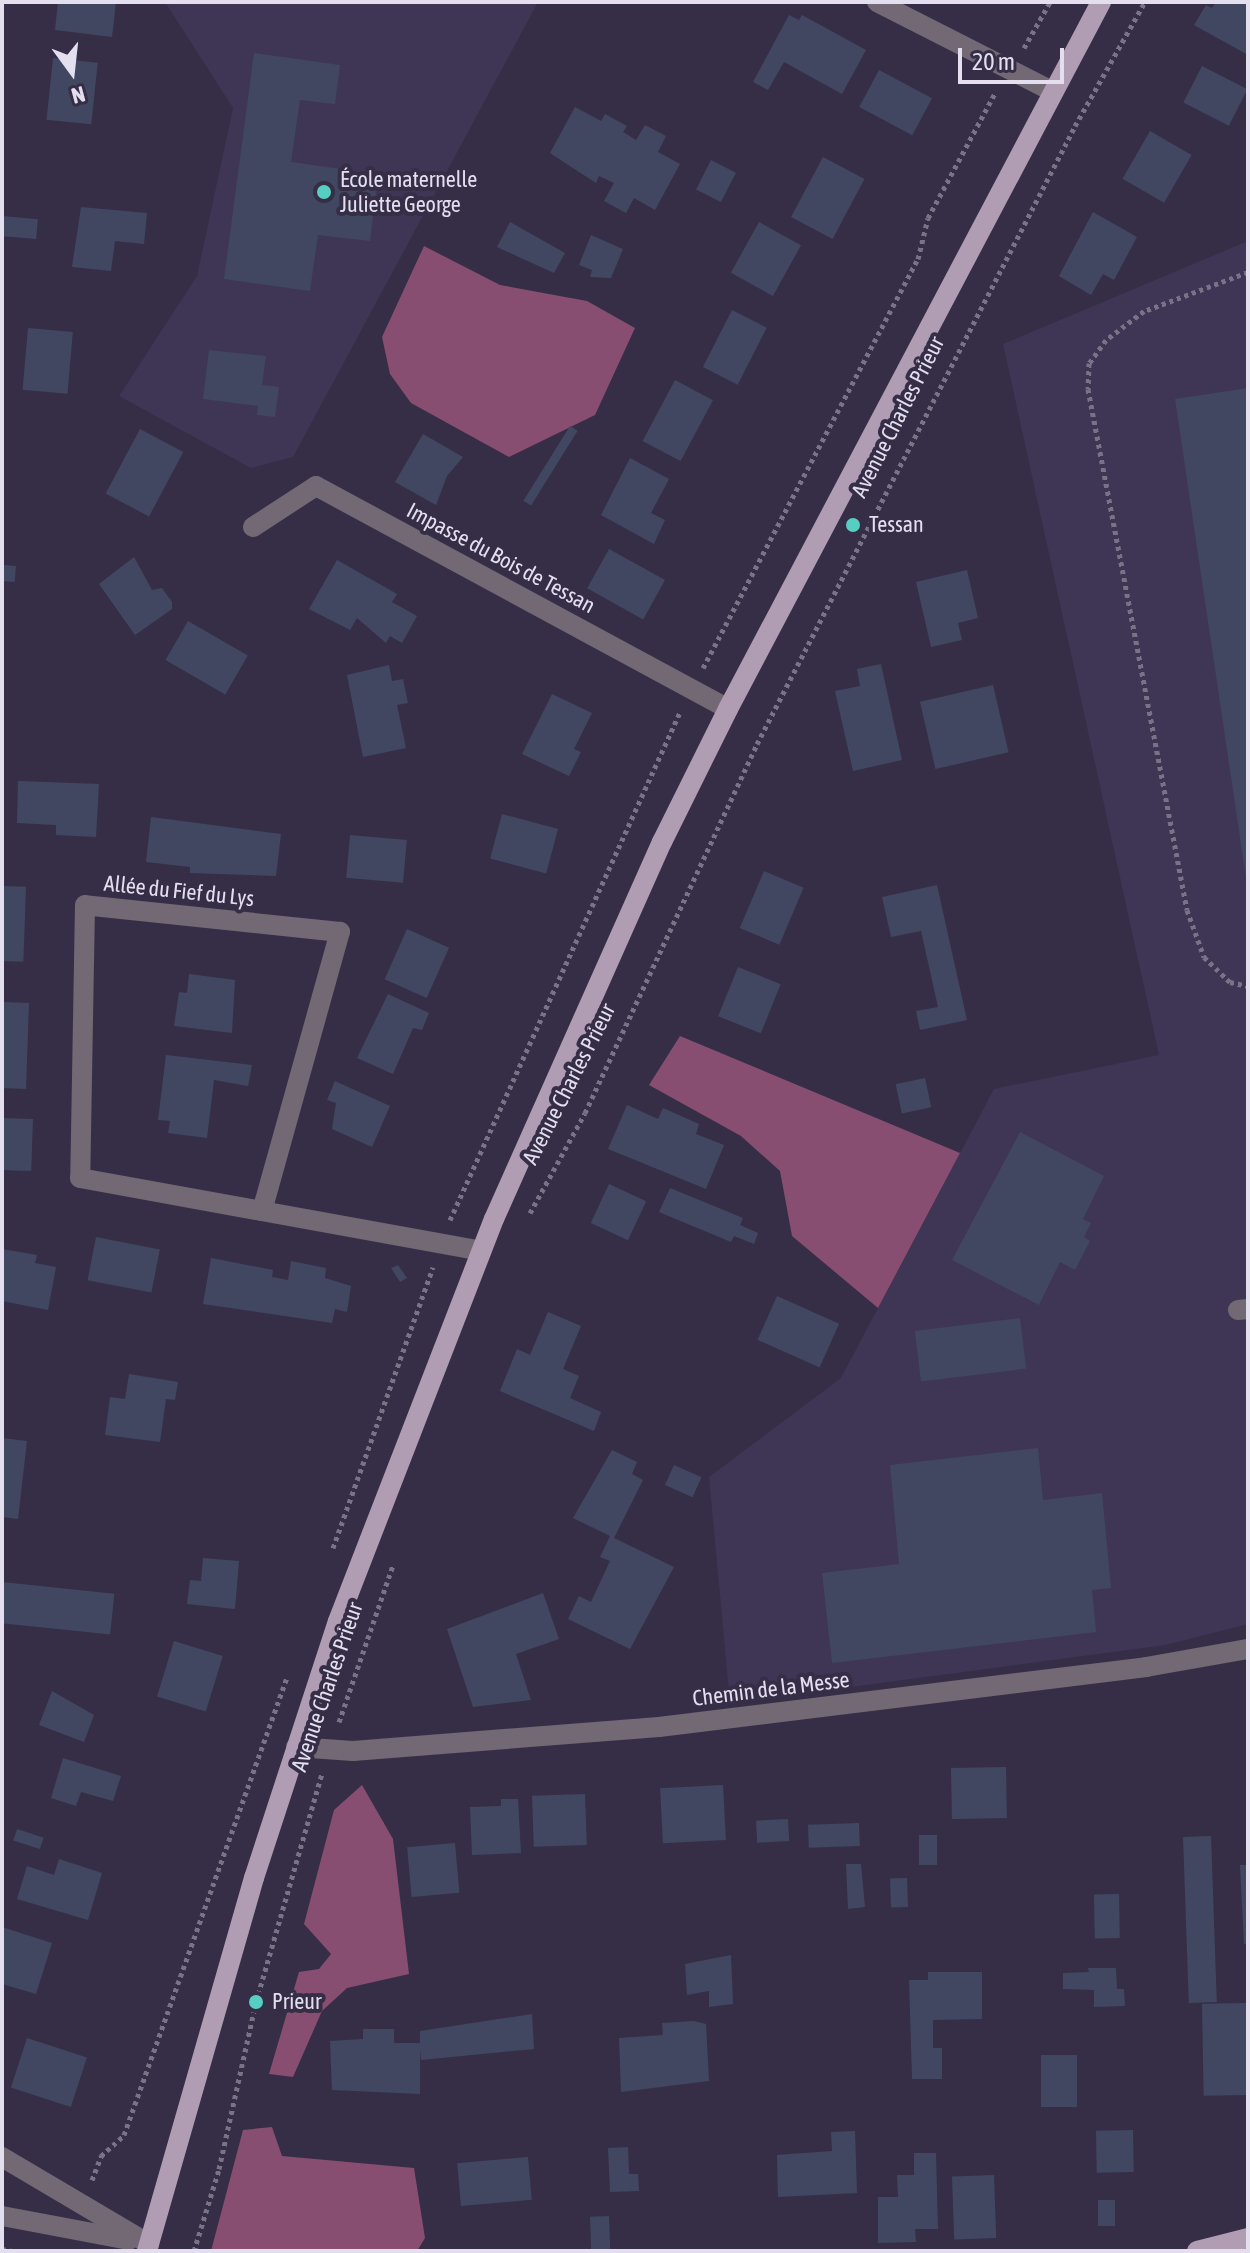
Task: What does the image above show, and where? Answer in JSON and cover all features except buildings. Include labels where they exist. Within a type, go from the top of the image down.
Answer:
[{"type":"main road","name":"Avenue Charles Prieur","points":[[148,2248],[296,1747],[379,1511],[481,1251],[612,951],[728,709],[1101,2]]},
{"type":"main road","points":[[1197,2251],[1248,2238]]},
{"type":"street","points":[[877,2],[1052,91]]},
{"type":"street","name":"Impasse du Bois de Tessan","points":[[253,527],[316,486],[728,709]]},
{"type":"street","name":"Allée du Fief du Lys","points":[[262,1211],[340,932],[85,905],[80,1178],[481,1251]]},
{"type":"street","name":"Chemin de la Messe","points":[[296,1747],[329,1750],[659,1727],[1146,1667],[1248,1649]]},
{"type":"street","points":[[2,2157],[148,2248]]},
{"type":"street","points":[[2,2216],[148,2248]]},
{"type":"path","name":"Avenue Charles Prieur","points":[[527,1219],[585,1113],[764,729],[1075,126],[1145,2]]},
{"type":"path","points":[[1248,272],[1144,311],[1106,340],[1089,363],[1088,389],[1187,910],[1204,957],[1230,982],[1248,986]]},
{"type":"path","name":"Avenue Charles Prieur","points":[[194,2251],[219,2169],[256,2002],[329,1750],[393,1563]]},
{"type":"path","points":[[2,2249],[12,2251]]},
{"type":"shaded area","name":"École maternelle Juliette George","points":[[165,2],[538,2],[293,457],[251,468],[119,396],[197,276],[233,108]]},
{"type":"shaded area","points":[[1248,241],[1248,1624],[1166,1645],[730,1703],[709,1477],[841,1378],[994,1089],[1159,1055],[1003,344]]},
{"type":"shaded area","points":[[424,246],[500,285],[587,301],[635,328],[595,415],[509,457],[411,403],[390,374],[382,337]]},
{"type":"shaded area","points":[[680,1036],[960,1153],[878,1308],[792,1236],[780,1171],[741,1136],[649,1085]]},
{"type":"shaded area","points":[[362,1785],[393,1839],[409,1974],[347,1988],[322,2011],[293,2077],[269,2074],[299,1972],[319,1969],[331,1954],[304,1924],[334,1810]]},
{"type":"shaded area","points":[[272,2127],[282,2156],[414,2168],[425,2238],[417,2251],[211,2251],[243,2130]]},
{"type":"place","name":"École maternelle Juliette George","points":[[324,192]]},
{"type":"place","name":"Tessan","points":[[853,525]]},
{"type":"place","name":"Prieur","points":[[256,2002]]}]
